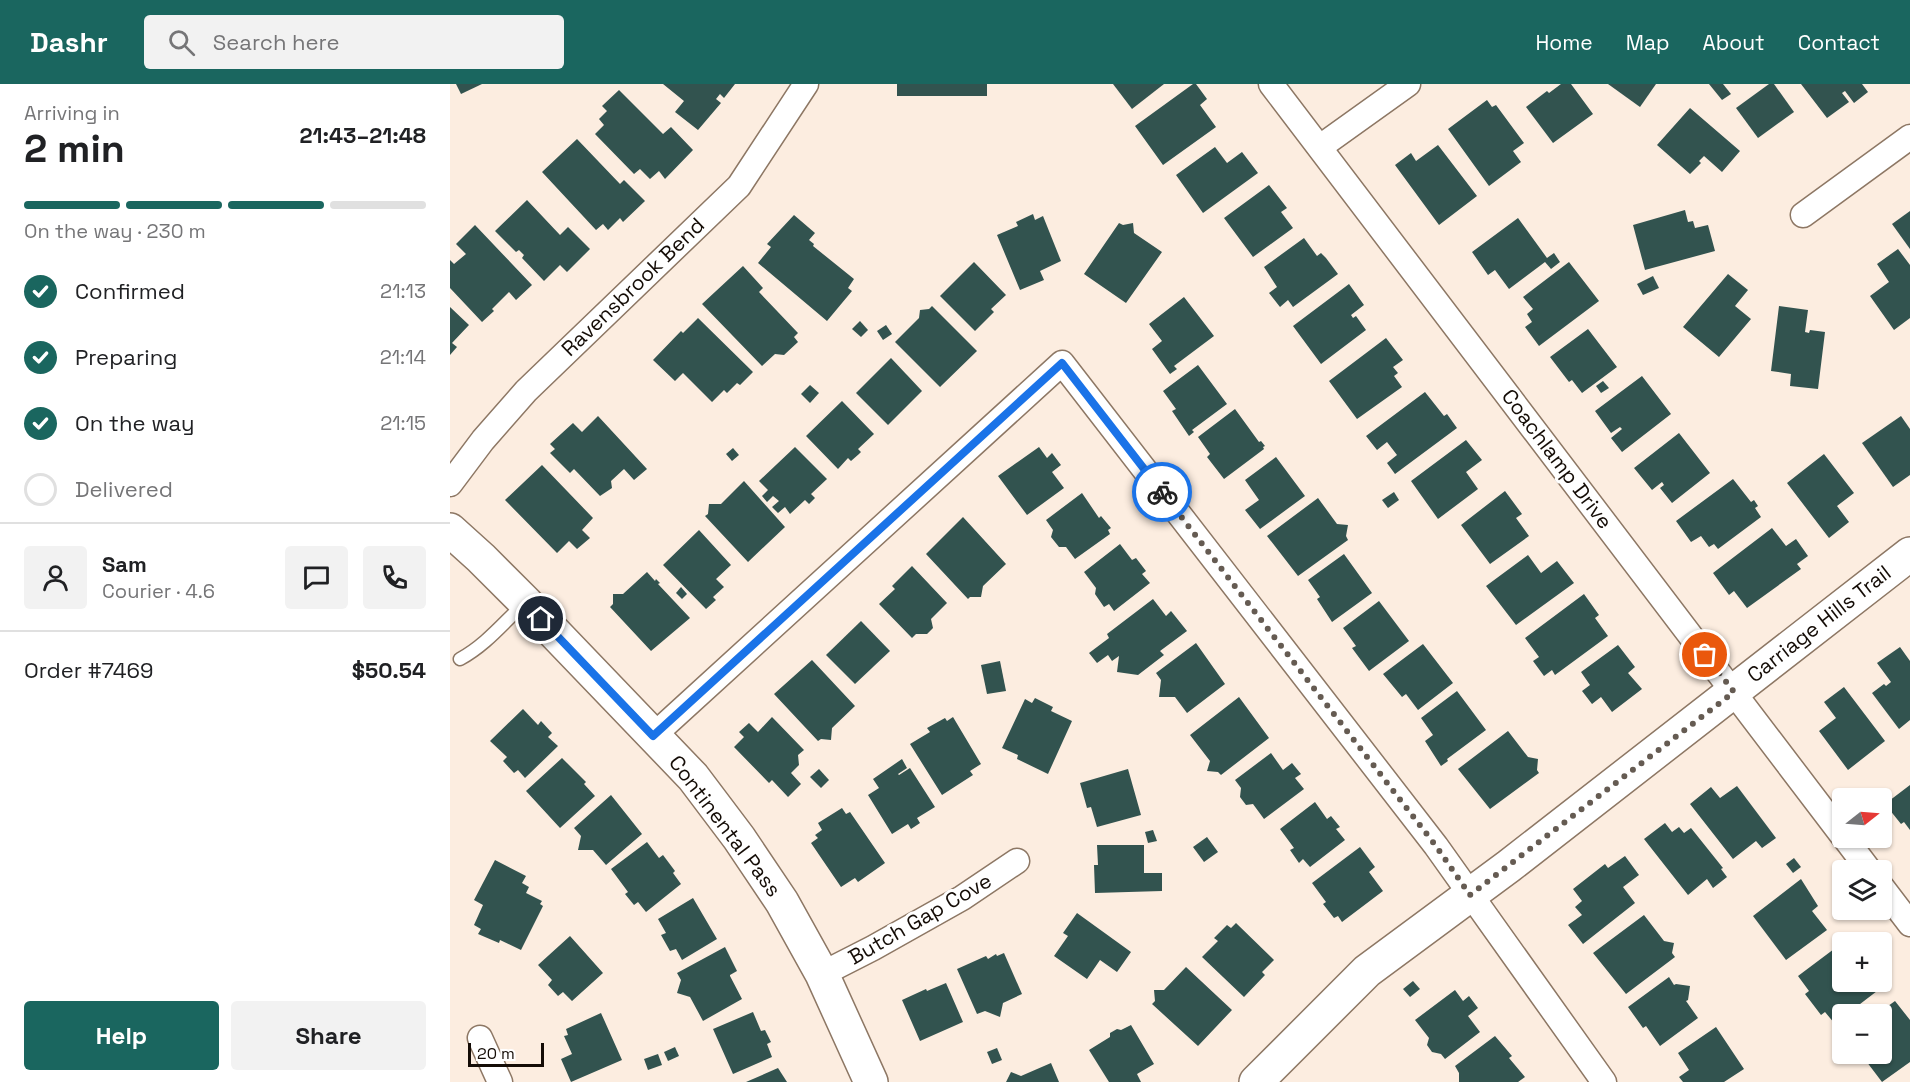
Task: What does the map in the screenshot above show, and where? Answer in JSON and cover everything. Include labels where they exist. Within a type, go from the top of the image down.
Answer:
[{"type":"street","name":"Ravensbrook Bend","points":[[450,484],[483,440],[526,392],[739,186],[806,84]]},
{"type":"street","name":"Coachlamp Drive","points":[[1271,84],[1832,821]]},
{"type":"street","points":[[1320,147],[1408,84]]},
{"type":"street","points":[[1803,215],[1910,137]]},
{"type":"street","points":[[653,736],[1062,363],[1436,846],[1604,1082]]},
{"type":"street","name":"Continental Pass","points":[[450,530],[525,602],[693,777],[740,838],[782,902],[822,974],[871,1082]]},
{"type":"street","name":"Carriage Hills Trail","points":[[1256,1082],[1367,971],[1470,895],[1910,554]]},
{"type":"street","name":"Coachlamp Drive","points":[[1852,848],[1861,860]]},
{"type":"street","name":"Butch Gap Cove","points":[[822,974],[962,898],[1017,861]]},
{"type":"street","points":[[1892,900],[1910,924]]},
{"type":"street","points":[[480,1038],[500,1082]]},
{"type":"lane","points":[[460,658],[475,651],[525,602]]},
{"type":"building","points":[[456,84],[482,84],[461,94]]},
{"type":"building","points":[[663,84],[735,84],[724,98],[720,94],[716,99],[721,103],[698,130],[675,112],[684,101]]},
{"type":"building","points":[[897,84],[987,84],[987,96],[897,96]]},
{"type":"building","points":[[1113,84],[1164,84],[1132,109]]},
{"type":"building","points":[[1196,84],[1207,99],[1200,105],[1216,127],[1163,165],[1135,126]]},
{"type":"building","points":[[1561,84],[1571,84],[1593,114],[1553,143],[1526,107],[1547,91],[1549,93]]},
{"type":"building","points":[[1608,84],[1656,84],[1640,107]]},
{"type":"building","points":[[1709,84],[1723,84],[1731,94],[1722,100]]},
{"type":"building","points":[[1769,84],[1774,84],[1794,112],[1758,138],[1736,108]]},
{"type":"building","points":[[1801,84],[1862,84],[1868,92],[1854,103],[1845,91],[1842,93],[1849,102],[1827,118]]},
{"type":"building","points":[[619,90],[663,134],[671,127],[693,150],[665,179],[659,171],[650,179],[640,169],[634,174],[595,134],[604,125],[599,119],[607,111],[602,106]]},
{"type":"building","points":[[1487,100],[1492,107],[1496,105],[1524,143],[1513,151],[1521,162],[1489,186],[1448,129]]},
{"type":"building","points":[[1690,108],[1740,151],[1722,172],[1704,156],[1699,161],[1701,163],[1690,174],[1657,145]]},
{"type":"building","points":[[577,139],[620,184],[624,180],[645,201],[623,222],[620,218],[608,230],[603,224],[596,230],[542,172]]},
{"type":"building","points":[[1438,145],[1477,196],[1439,225],[1395,165],[1411,153],[1416,161]]},
{"type":"building","points":[[1215,147],[1227,163],[1242,152],[1258,173],[1203,213],[1176,175]]},
{"type":"building","points":[[1269,185],[1287,208],[1281,212],[1293,228],[1253,257],[1224,218]]},
{"type":"building","points":[[527,200],[560,235],[568,227],[590,249],[567,272],[560,265],[544,281],[522,258],[524,255],[519,250],[516,252],[495,231]]},
{"type":"building","points":[[1685,210],[1688,222],[1693,221],[1695,228],[1708,225],[1715,251],[1645,270],[1633,225]]},
{"type":"building","points":[[1910,211],[1910,249],[1892,224]]},
{"type":"building","points":[[1033,214],[1035,220],[1043,216],[1061,261],[1040,271],[1044,280],[1020,290],[997,235],[1018,226],[1016,222]]},
{"type":"building","points":[[794,215],[815,233],[809,240],[814,244],[813,246],[854,279],[848,288],[852,291],[827,321],[758,263],[771,247],[767,244]]},
{"type":"building","points":[[1518,218],[1547,258],[1554,253],[1560,262],[1551,269],[1545,262],[1509,289],[1495,270],[1488,275],[1472,252]]},
{"type":"building","points":[[1119,223],[1123,225],[1133,223],[1134,233],[1162,252],[1126,303],[1084,274]]},
{"type":"building","points":[[475,225],[532,285],[516,300],[509,292],[482,322],[450,288],[450,260],[454,264],[466,254],[456,244]]},
{"type":"building","points":[[1304,238],[1317,256],[1321,253],[1338,274],[1293,307],[1288,300],[1280,307],[1269,293],[1277,287],[1264,267]]},
{"type":"building","points":[[1898,249],[1910,265],[1910,318],[1894,330],[1870,296],[1889,282],[1877,264]]},
{"type":"building","points":[[974,262],[1006,295],[991,309],[994,312],[975,331],[940,296]]},
{"type":"building","points":[[1569,262],[1599,301],[1539,346],[1525,327],[1532,322],[1527,314],[1533,309],[1523,297]]},
{"type":"building","points":[[743,266],[763,288],[759,292],[798,333],[794,337],[798,342],[784,355],[775,354],[762,366],[702,304]]},
{"type":"building","points":[[1728,274],[1748,290],[1735,306],[1751,319],[1719,357],[1683,327]]},
{"type":"building","points":[[1653,276],[1659,288],[1643,295],[1637,284]]},
{"type":"building","points":[[1349,284],[1364,305],[1351,315],[1353,318],[1356,316],[1366,330],[1321,364],[1293,326]]},
{"type":"building","points":[[1184,297],[1214,336],[1174,366],[1177,369],[1170,374],[1152,349],[1162,341],[1149,324]]},
{"type":"building","points":[[932,306],[977,351],[940,387],[895,342],[919,318],[920,310],[929,309]]},
{"type":"building","points":[[1779,306],[1808,310],[1805,332],[1809,333],[1810,330],[1825,332],[1818,389],[1790,386],[1791,374],[1771,371]]},
{"type":"building","points":[[450,307],[469,325],[452,343],[457,347],[450,355]]},
{"type":"building","points":[[698,318],[753,372],[740,385],[737,383],[727,393],[724,390],[712,402],[683,373],[675,381],[653,360],[681,331],[683,333]]},
{"type":"building","points":[[860,321],[868,330],[861,337],[852,329]]},
{"type":"building","points":[[886,325],[892,334],[883,340],[877,331]]},
{"type":"building","points":[[1588,329],[1617,367],[1582,393],[1572,380],[1569,382],[1550,357]]},
{"type":"building","points":[[1386,338],[1403,360],[1393,367],[1398,373],[1394,376],[1402,387],[1357,419],[1329,381]]},
{"type":"building","points":[[891,358],[922,391],[888,425],[856,393]]},
{"type":"building","points":[[1198,365],[1227,404],[1192,430],[1194,432],[1189,436],[1172,411],[1176,409],[1163,391]]},
{"type":"building","points":[[1642,376],[1671,414],[1622,452],[1611,438],[1622,429],[1620,427],[1611,433],[1595,411]]},
{"type":"building","points":[[1603,381],[1609,388],[1601,393],[1596,386]]},
{"type":"building","points":[[810,385],[819,393],[810,403],[801,394]]},
{"type":"building","points":[[1425,392],[1444,416],[1447,414],[1457,428],[1395,474],[1387,463],[1397,455],[1387,442],[1377,450],[1366,436]]},
{"type":"building","points":[[842,401],[874,434],[858,449],[861,452],[859,454],[851,461],[848,458],[838,469],[806,436]]},
{"type":"building","points":[[1235,409],[1259,442],[1261,441],[1265,446],[1224,479],[1207,457],[1210,454],[1198,437]]},
{"type":"building","points":[[598,416],[647,469],[634,480],[624,469],[611,481],[612,488],[600,496],[574,469],[570,473],[550,453],[555,449],[550,444],[573,423],[582,432]]},
{"type":"building","points":[[1901,416],[1910,429],[1910,475],[1893,487],[1862,443]]},
{"type":"building","points":[[1679,433],[1710,473],[1672,503],[1660,488],[1664,485],[1662,482],[1652,490],[1634,468]]},
{"type":"building","points":[[1466,440],[1482,460],[1466,472],[1478,489],[1438,519],[1411,481]]},
{"type":"building","points":[[795,447],[827,479],[811,494],[815,498],[809,504],[805,500],[790,514],[785,507],[778,513],[772,507],[779,501],[773,496],[767,502],[762,496],[768,490],[759,481]]},
{"type":"building","points":[[1039,447],[1047,458],[1052,453],[1061,465],[1052,472],[1064,488],[1027,515],[998,476]]},
{"type":"building","points":[[733,448],[739,455],[732,461],[726,454]]},
{"type":"building","points":[[1824,454],[1854,493],[1837,506],[1849,522],[1829,538],[1787,483]]},
{"type":"building","points":[[1276,457],[1305,496],[1260,529],[1245,510],[1259,500],[1245,480]]},
{"type":"building","points":[[542,465],[593,518],[582,530],[590,538],[577,549],[569,541],[557,553],[505,500]]},
{"type":"building","points":[[1733,479],[1751,502],[1754,500],[1758,506],[1755,508],[1761,517],[1718,549],[1714,544],[1709,547],[1701,536],[1691,542],[1676,521]]},
{"type":"building","points":[[744,481],[785,527],[748,562],[705,516],[708,514],[709,504],[721,504]]},
{"type":"building","points":[[1505,491],[1522,514],[1516,518],[1529,536],[1490,564],[1461,525]]},
{"type":"building","points":[[1394,492],[1399,500],[1388,508],[1382,500]]},
{"type":"building","points":[[1082,493],[1099,518],[1101,516],[1111,528],[1108,530],[1110,534],[1075,559],[1066,547],[1059,547],[1051,537],[1053,530],[1046,520]]},
{"type":"building","points":[[1318,498],[1337,524],[1348,525],[1346,536],[1348,540],[1298,576],[1267,536]]},
{"type":"building","points":[[963,517],[1006,564],[983,586],[981,597],[968,599],[926,554]]},
{"type":"building","points":[[1772,528],[1786,546],[1796,539],[1808,556],[1797,564],[1801,569],[1747,608],[1734,591],[1729,595],[1713,573]]},
{"type":"building","points":[[699,530],[731,565],[716,579],[724,587],[713,597],[716,600],[706,609],[663,565]]},
{"type":"building","points":[[1120,544],[1132,560],[1136,558],[1146,571],[1142,574],[1150,583],[1114,611],[1109,604],[1104,607],[1095,594],[1096,588],[1084,572]]},
{"type":"building","points":[[1344,554],[1372,593],[1332,622],[1317,599],[1320,597],[1308,580]]},
{"type":"building","points":[[1528,555],[1541,573],[1557,561],[1574,583],[1516,625],[1486,586]]},
{"type":"building","points":[[912,566],[947,603],[931,619],[933,628],[927,634],[916,634],[912,638],[879,604],[895,589],[892,586]]},
{"type":"building","points":[[647,572],[660,583],[658,584],[690,618],[651,651],[610,607],[613,604],[613,594],[623,594]]},
{"type":"building","points":[[681,587],[687,594],[682,599],[676,593]]},
{"type":"building","points":[[1584,594],[1599,615],[1595,618],[1608,636],[1555,675],[1552,670],[1544,676],[1533,661],[1539,657],[1525,638]]},
{"type":"building","points":[[1153,599],[1166,616],[1171,611],[1187,631],[1160,651],[1164,655],[1138,675],[1117,672],[1119,656],[1112,661],[1108,655],[1097,663],[1089,653],[1109,638],[1107,634]]},
{"type":"building","points":[[1379,601],[1409,641],[1369,671],[1352,648],[1356,646],[1343,628]]},
{"type":"building","points":[[861,621],[890,651],[855,684],[826,655]]},
{"type":"building","points":[[1196,643],[1225,684],[1187,713],[1175,697],[1159,697],[1161,680],[1156,673]]},
{"type":"building","points":[[1423,644],[1453,683],[1418,710],[1406,694],[1402,697],[1383,674]]},
{"type":"building","points":[[1618,645],[1635,667],[1628,673],[1642,689],[1612,712],[1601,697],[1592,704],[1582,691],[1590,685],[1581,672]]},
{"type":"building","points":[[1900,647],[1910,661],[1910,720],[1899,729],[1872,693],[1891,682],[1877,663]]},
{"type":"building","points":[[812,660],[855,706],[832,728],[831,740],[818,741],[774,694]]},
{"type":"building","points":[[1000,661],[1006,691],[987,694],[981,665]]},
{"type":"building","points":[[1844,687],[1885,741],[1848,770],[1819,731],[1836,718],[1824,702]]},
{"type":"building","points":[[1457,691],[1486,730],[1441,766],[1425,741],[1433,735],[1421,718]]},
{"type":"building","points":[[1239,697],[1269,738],[1221,775],[1218,772],[1207,771],[1210,761],[1190,735]]},
{"type":"building","points":[[1035,698],[1053,707],[1051,711],[1072,721],[1048,774],[1017,759],[1018,755],[1002,748],[1025,699],[1032,703]]},
{"type":"building","points":[[523,709],[538,725],[541,721],[552,733],[548,737],[558,746],[525,778],[518,770],[514,773],[503,761],[507,757],[490,741]]},
{"type":"building","points":[[772,717],[804,750],[798,755],[799,765],[791,773],[801,784],[788,797],[772,780],[769,783],[734,747],[744,737],[739,732],[749,723],[758,732]]},
{"type":"building","points":[[953,717],[981,764],[970,771],[973,775],[942,795],[910,744],[930,732],[927,728],[945,718],[947,721]]},
{"type":"building","points":[[1508,731],[1528,757],[1538,759],[1539,773],[1490,809],[1458,769]]},
{"type":"building","points":[[1271,753],[1283,770],[1292,763],[1301,774],[1295,778],[1304,789],[1264,819],[1253,804],[1246,805],[1240,797],[1241,788],[1235,780]]},
{"type":"building","points":[[562,758],[586,782],[584,784],[595,796],[560,828],[526,791]]},
{"type":"building","points":[[902,759],[907,768],[898,774],[910,768],[935,807],[917,818],[920,823],[911,829],[908,824],[892,834],[868,795],[879,788],[873,779]]},
{"type":"building","points":[[819,769],[829,780],[821,788],[810,777]]},
{"type":"building","points":[[1128,769],[1141,815],[1097,827],[1091,807],[1087,808],[1080,783]]},
{"type":"building","points":[[1910,785],[1910,830],[1904,822],[1901,824],[1892,813],[1892,799]]},
{"type":"building","points":[[1737,786],[1776,838],[1762,848],[1756,841],[1733,859],[1690,804],[1711,787],[1720,798]]},
{"type":"building","points":[[611,795],[642,834],[606,865],[593,850],[578,850],[581,836],[574,828]]},
{"type":"building","points":[[1315,802],[1327,819],[1331,816],[1340,827],[1336,829],[1345,840],[1310,867],[1303,859],[1299,863],[1290,850],[1294,848],[1280,829]]},
{"type":"building","points":[[842,808],[846,814],[850,812],[885,863],[858,882],[855,878],[841,887],[811,843],[818,838],[815,835],[822,830],[818,823]]},
{"type":"building","points":[[1665,823],[1672,832],[1679,827],[1684,833],[1691,828],[1723,868],[1721,869],[1727,877],[1713,888],[1707,879],[1688,895],[1644,839]]},
{"type":"building","points":[[1153,830],[1157,841],[1148,843],[1145,832]]},
{"type":"building","points":[[1207,837],[1218,852],[1204,862],[1193,847]]},
{"type":"building","points":[[647,842],[659,858],[663,855],[681,884],[646,912],[638,902],[634,905],[625,894],[628,892],[611,869]]},
{"type":"building","points":[[1097,845],[1144,845],[1144,873],[1162,873],[1162,891],[1095,893],[1094,865],[1098,865]]},
{"type":"building","points":[[1360,847],[1375,867],[1369,872],[1383,891],[1342,922],[1338,916],[1334,918],[1323,904],[1326,902],[1312,883]]},
{"type":"building","points":[[1625,856],[1639,875],[1623,887],[1635,903],[1583,944],[1568,925],[1582,915],[1575,907],[1582,901],[1573,889],[1605,864],[1608,868]]},
{"type":"building","points":[[1794,858],[1801,867],[1793,873],[1786,864]]},
{"type":"building","points":[[495,860],[526,876],[522,883],[529,887],[526,893],[542,901],[540,904],[543,906],[521,950],[500,940],[499,943],[478,934],[481,929],[474,925],[483,905],[474,900]]},
{"type":"building","points":[[1801,879],[1818,906],[1812,911],[1827,930],[1786,960],[1753,916]]},
{"type":"building","points":[[693,898],[717,939],[682,960],[676,949],[670,951],[661,935],[666,933],[658,919]]},
{"type":"building","points":[[1077,913],[1131,952],[1117,972],[1100,960],[1087,979],[1054,956],[1068,936],[1063,933]]},
{"type":"building","points":[[1644,915],[1664,941],[1674,943],[1672,953],[1675,957],[1626,994],[1593,953]]},
{"type":"building","points":[[1236,923],[1274,960],[1262,972],[1265,975],[1244,997],[1202,957],[1218,941],[1214,938],[1227,925],[1231,928]]},
{"type":"building","points":[[570,936],[603,973],[572,1001],[563,992],[558,996],[548,985],[552,980],[538,965]]},
{"type":"building","points":[[725,947],[737,971],[730,976],[742,999],[703,1021],[690,997],[677,993],[681,980],[677,973]]},
{"type":"building","points":[[1832,950],[1832,992],[1876,992],[1860,1004],[1832,1004],[1832,1020],[1825,1012],[1821,1015],[1805,994],[1809,991],[1798,976]]},
{"type":"building","points":[[1004,953],[1022,994],[1003,1003],[1000,1017],[985,1011],[977,1014],[957,969],[986,956],[988,959],[996,954],[997,956]]},
{"type":"building","points":[[1186,967],[1232,1010],[1198,1046],[1152,1004],[1155,1001],[1154,990],[1164,990]]},
{"type":"building","points":[[1669,977],[1674,985],[1690,986],[1686,1001],[1698,1018],[1660,1046],[1646,1026],[1643,1028],[1628,1007]]},
{"type":"building","points":[[1413,981],[1420,989],[1410,997],[1403,989]]},
{"type":"building","points":[[946,983],[963,1022],[920,1041],[902,1000]]},
{"type":"building","points":[[1455,990],[1463,1001],[1469,996],[1478,1008],[1468,1016],[1480,1032],[1445,1059],[1441,1054],[1432,1052],[1427,1045],[1429,1038],[1415,1020]]},
{"type":"building","points":[[1895,1001],[1910,1020],[1910,1062],[1882,1082],[1868,1064],[1892,1064],[1891,1004]]},
{"type":"building","points":[[753,1012],[761,1031],[765,1030],[771,1042],[767,1044],[772,1057],[733,1074],[713,1029]]},
{"type":"building","points":[[601,1013],[622,1060],[571,1082],[561,1059],[572,1054],[564,1036],[568,1035],[566,1029]]},
{"type":"building","points":[[1131,1025],[1154,1064],[1137,1074],[1141,1082],[1109,1082],[1089,1050],[1110,1037],[1110,1033]]},
{"type":"building","points":[[1716,1027],[1744,1069],[1724,1082],[1683,1082],[1679,1077],[1689,1070],[1678,1053]]},
{"type":"building","points":[[1495,1036],[1512,1056],[1509,1058],[1525,1077],[1518,1082],[1459,1082],[1459,1073],[1455,1066]]},
{"type":"building","points":[[675,1047],[679,1056],[668,1061],[664,1052]]},
{"type":"building","points":[[997,1048],[1002,1060],[992,1064],[987,1052]]},
{"type":"building","points":[[658,1054],[662,1065],[648,1070],[644,1059]]},
{"type":"building","points":[[1051,1063],[1059,1082],[1006,1082],[1011,1072],[1021,1076]]},
{"type":"building","points":[[778,1068],[787,1082],[746,1082]]},
{"type":"way so far","points":[[1162,492],[1436,846],[1470,895],[1734,692],[1705,655]]},
{"type":"route","points":[[541,619],[653,736],[1062,363],[1162,492]]}]
